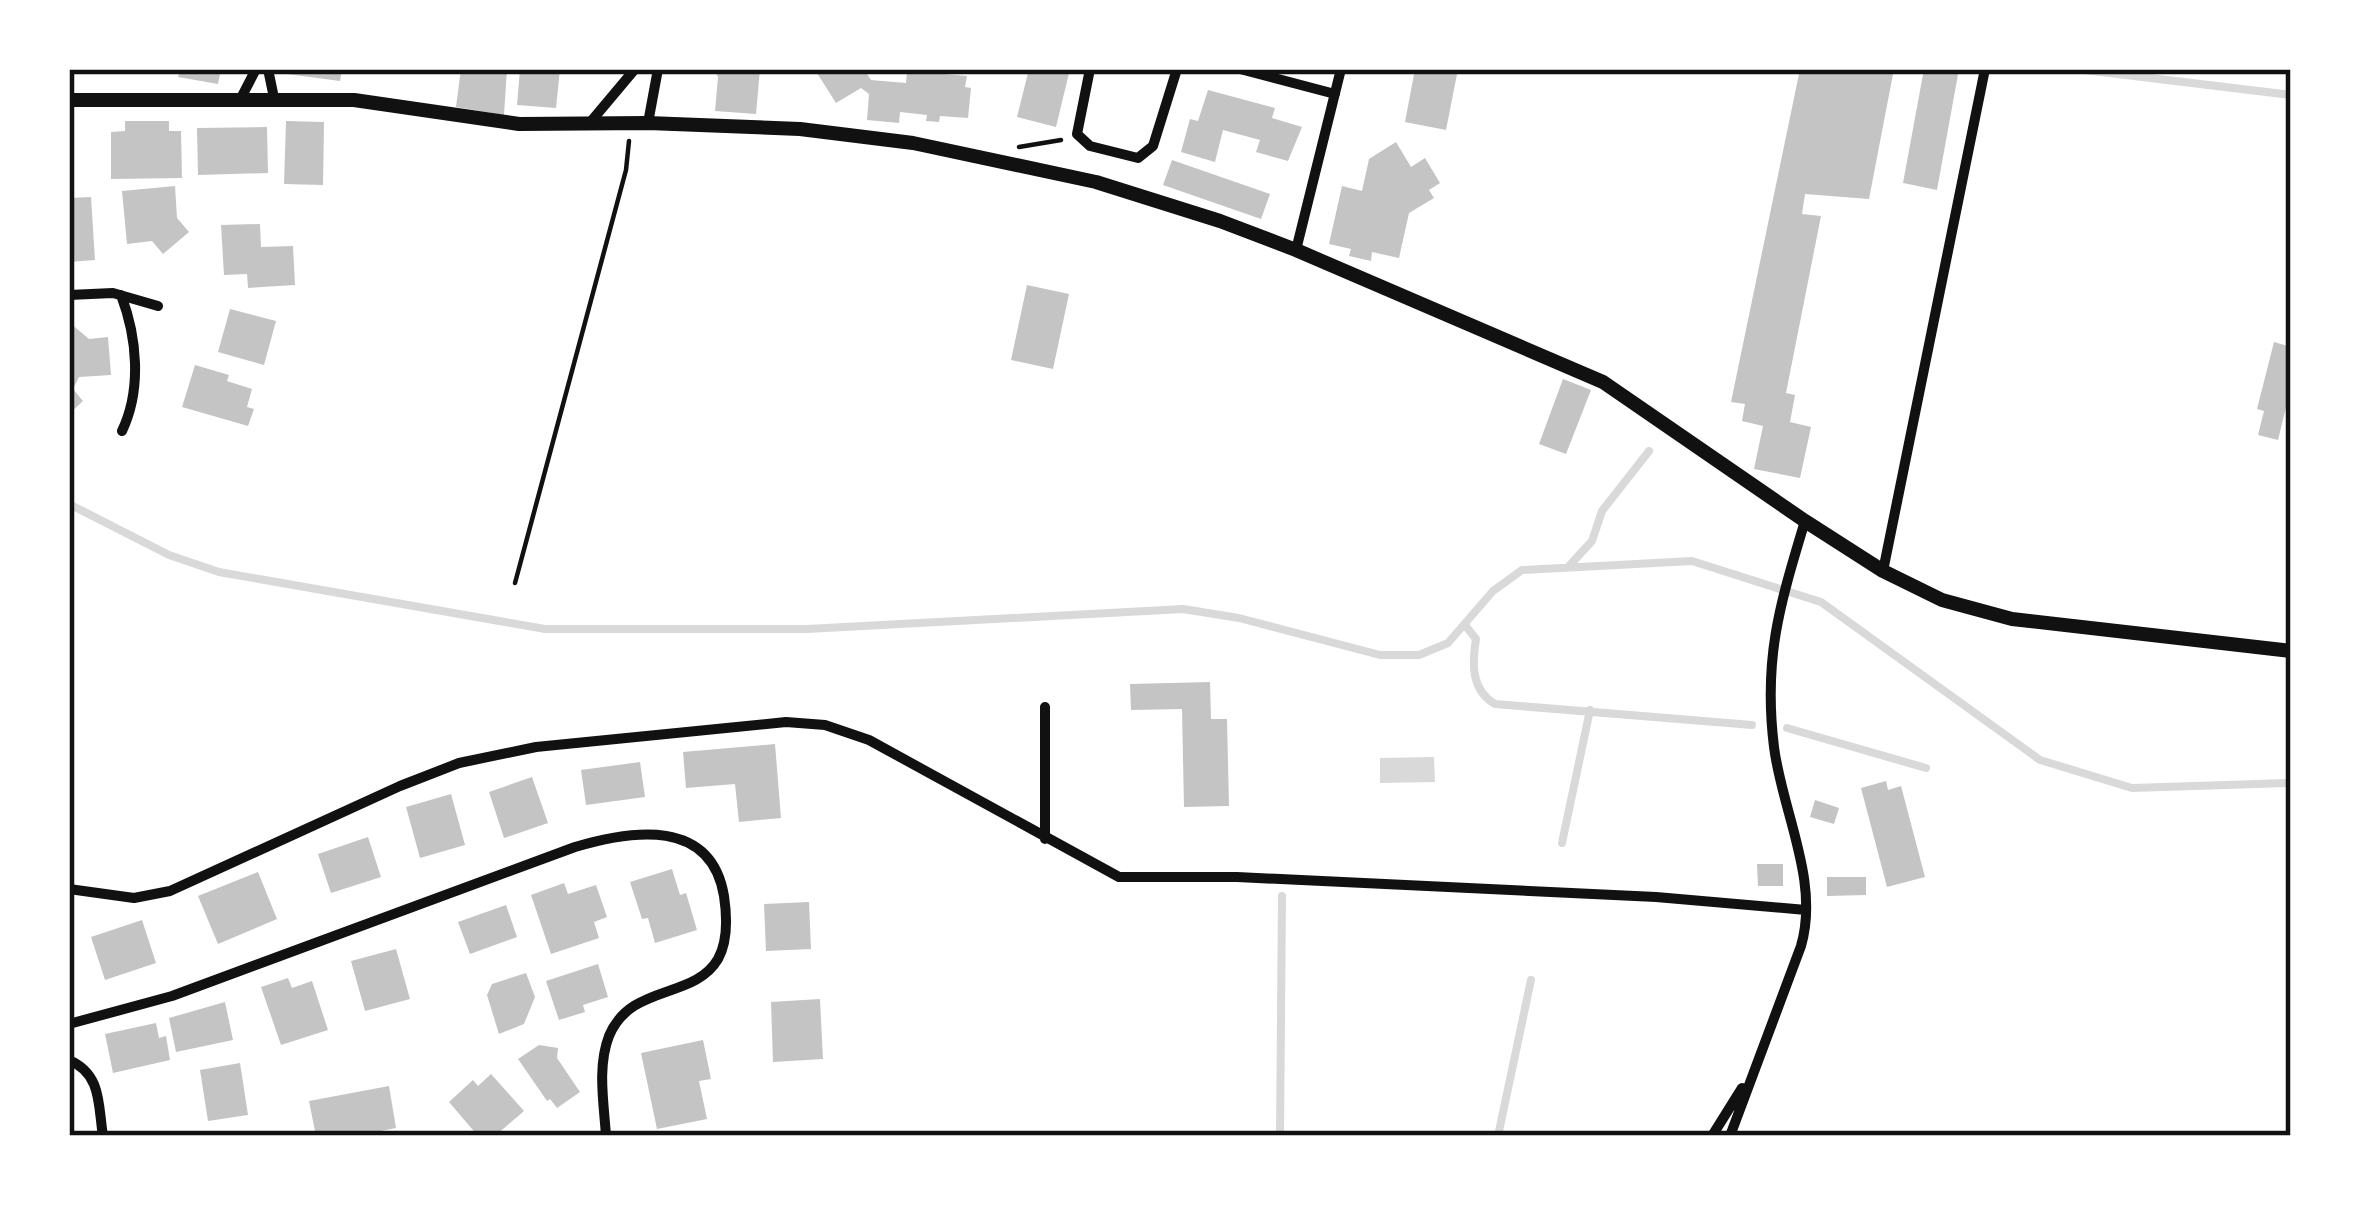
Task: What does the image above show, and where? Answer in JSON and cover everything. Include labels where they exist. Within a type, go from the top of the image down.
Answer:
[{"type":"street","points":[[241,98],[256,69]]},
{"type":"street","points":[[268,69],[274,98]]},
{"type":"street","points":[[588,125],[635,69]]},
{"type":"street","points":[[648,123],[658,69]]},
{"type":"street","points":[[1090,69],[1077,122],[1080,139],[1126,157],[1144,156],[1156,140],[1177,69]]},
{"type":"street","points":[[1240,69],[1335,94]]},
{"type":"street","points":[[1297,250],[1341,69]]},
{"type":"street","points":[[1883,571],[1985,69]]},
{"type":"street","points":[[69,100],[354,100],[518,124],[648,123],[847,134],[985,157],[1162,201],[1297,250],[1603,382],[1805,521],[1883,571],[1942,600],[1991,615],[2291,651]]},
{"type":"street","points":[[69,295],[121,295],[158,306]]},
{"type":"street","points":[[121,295],[132,323],[134,347],[132,404],[122,431]]},
{"type":"street","points":[[1730,1136],[1802,946],[1806,910],[1772,717],[1770,656],[1805,521]]},
{"type":"street","points":[[1045,707],[1045,838]]},
{"type":"street","points":[[69,889],[134,898],[170,891],[400,785],[484,757],[765,722],[808,722],[868,740],[1110,875],[1656,897],[1806,910]]},
{"type":"street","points":[[69,1024],[172,996],[575,847],[618,835],[656,834],[694,846],[713,863],[725,903],[725,937],[717,961],[704,975],[635,1004],[610,1035],[602,1082],[606,1136]]},
{"type":"street","points":[[69,1060],[92,1077],[103,1136]]},
{"type":"street","points":[[1712,1136],[1755,1071]]},
{"type":"path","points":[[515,584],[626,170],[631,124]]},
{"type":"path","points":[[985,157],[1080,139]]},
{"type":"shaded area","points":[[1434,757],[1435,782],[1380,783],[1380,758]]},
{"type":"building","points":[[180,69],[221,69],[218,84],[178,77]]},
{"type":"building","points":[[287,69],[342,69],[340,81],[287,74]]},
{"type":"building","points":[[461,69],[507,69],[504,115],[456,107]]},
{"type":"building","points":[[520,69],[560,69],[556,108],[517,105]]},
{"type":"building","points":[[714,69],[760,69],[756,114],[715,111],[718,77]]},
{"type":"building","points":[[864,69],[871,80],[906,83],[907,71],[967,76],[965,87],[971,88],[968,118],[940,116],[939,122],[926,121],[927,115],[900,112],[899,123],[867,120],[869,94],[861,88],[836,103],[817,73]]},
{"type":"building","points":[[1029,69],[1070,69],[1056,127],[1017,117]]},
{"type":"building","points":[[1415,69],[1458,69],[1446,130],[1405,122]]},
{"type":"building","points":[[1800,69],[1894,69],[1869,199],[1805,194],[1802,214],[1821,216],[1786,393],[1795,395],[1790,422],[1811,427],[1800,478],[1754,469],[1763,426],[1742,421],[1745,404],[1731,402]]},
{"type":"building","points":[[1924,69],[1959,69],[1937,190],[1903,183]]},
{"type":"building","points":[[1208,90],[1275,108],[1272,118],[1302,127],[1288,161],[1256,152],[1260,140],[1223,130],[1215,162],[1181,152],[1190,119],[1198,121]]},
{"type":"building","points":[[125,121],[169,121],[169,131],[181,131],[182,178],[111,179],[111,132],[125,131]]},
{"type":"building","points":[[286,121],[324,122],[323,185],[284,184]]},
{"type":"building","points":[[267,127],[268,173],[198,175],[197,128]]},
{"type":"building","points":[[1396,142],[1411,167],[1425,158],[1440,183],[1429,190],[1434,198],[1409,213],[1399,258],[1372,252],[1371,261],[1349,256],[1351,249],[1329,244],[1342,186],[1362,191],[1369,159]]},
{"type":"building","points":[[1172,160],[1270,194],[1261,219],[1163,185]]},
{"type":"building","points":[[175,186],[177,218],[189,232],[163,254],[152,241],[127,244],[122,191]]},
{"type":"building","points":[[91,197],[95,260],[69,262],[69,198]]},
{"type":"building","points":[[260,224],[261,247],[293,246],[295,285],[248,288],[247,274],[224,275],[221,225]]},
{"type":"building","points":[[1027,285],[1069,294],[1053,369],[1011,360]]},
{"type":"building","points":[[230,309],[276,321],[264,365],[218,352]]},
{"type":"building","points":[[69,322],[89,339],[108,337],[111,375],[79,377],[73,389],[83,401],[69,414]]},
{"type":"building","points":[[2274,342],[2291,347],[2291,387],[2278,440],[2258,435],[2264,411],[2257,409]]},
{"type":"building","points":[[195,365],[229,375],[227,381],[252,389],[247,407],[254,409],[248,426],[182,407]]},
{"type":"building","points":[[1563,379],[1591,390],[1566,454],[1539,444]]},
{"type":"building","points":[[1210,682],[1211,719],[1227,719],[1229,806],[1184,807],[1182,709],[1131,710],[1130,684]]},
{"type":"building","points":[[775,744],[781,818],[739,822],[735,784],[686,788],[683,752]]},
{"type":"building","points":[[640,762],[645,797],[586,805],[581,770]]},
{"type":"building","points":[[532,777],[548,823],[504,838],[489,792]]},
{"type":"building","points":[[1886,781],[1888,790],[1901,786],[1925,877],[1887,887],[1861,788]]},
{"type":"building","points":[[451,794],[465,845],[420,858],[406,807]]},
{"type":"building","points":[[1815,800],[1839,808],[1834,824],[1810,817]]},
{"type":"building","points":[[368,837],[381,877],[331,893],[318,854]]},
{"type":"building","points":[[1757,864],[1783,864],[1783,886],[1758,886]]},
{"type":"building","points":[[672,869],[680,895],[686,893],[697,930],[655,943],[630,882]]},
{"type":"building","points":[[258,872],[277,919],[218,944],[198,896]]},
{"type":"building","points":[[1827,877],[1866,877],[1866,895],[1827,896]]},
{"type":"building","points":[[564,883],[568,894],[596,885],[607,917],[594,922],[599,938],[551,954],[531,895]]},
{"type":"building","points":[[809,902],[811,949],[766,951],[764,904]]},
{"type":"building","points":[[506,905],[517,937],[470,954],[458,922]]},
{"type":"building","points":[[142,920],[156,963],[105,980],[91,937]]},
{"type":"building","points":[[396,949],[410,999],[365,1011],[351,961]]},
{"type":"building","points":[[598,964],[608,997],[583,1005],[585,1012],[559,1020],[546,981]]},
{"type":"building","points":[[526,973],[535,997],[524,1024],[499,1034],[487,995],[492,984]]},
{"type":"building","points":[[288,978],[292,988],[312,981],[328,1030],[281,1045],[261,987]]},
{"type":"building","points":[[820,999],[823,1059],[773,1062],[771,1002]]},
{"type":"building","points":[[225,1002],[233,1040],[176,1052],[169,1018]]},
{"type":"building","points":[[156,1023],[159,1038],[166,1036],[170,1060],[113,1073],[105,1034]]},
{"type":"building","points":[[703,1040],[711,1079],[699,1081],[707,1119],[657,1129],[641,1053]]},
{"type":"building","points":[[539,1045],[558,1048],[557,1058],[580,1092],[557,1108],[518,1059]]},
{"type":"building","points":[[240,1063],[248,1115],[208,1121],[200,1070]]},
{"type":"building","points":[[491,1074],[524,1111],[495,1136],[478,1136],[449,1102],[473,1080],[478,1086]]},
{"type":"building","points":[[389,1086],[396,1128],[356,1136],[316,1136],[309,1101]]},
{"type":"waterway","points":[[2076,69],[2291,95]]},
{"type":"waterway","points":[[1569,566],[1592,541],[1602,511],[1649,451]]},
{"type":"waterway","points":[[69,504],[169,555],[219,572],[545,629],[807,629],[1183,609],[1239,618],[1380,655],[1419,655],[1448,643],[1493,591],[1522,570],[1692,561],[1821,602],[2040,760],[2132,788],[2291,783]]},
{"type":"waterway","points":[[1465,625],[1476,639],[1477,684],[1495,704],[1752,725]]},
{"type":"waterway","points":[[1562,843],[1590,710]]},
{"type":"waterway","points":[[1787,728],[1926,768]]},
{"type":"waterway","points":[[1280,1136],[1282,896]]},
{"type":"waterway","points":[[1498,1136],[1531,980]]}]
